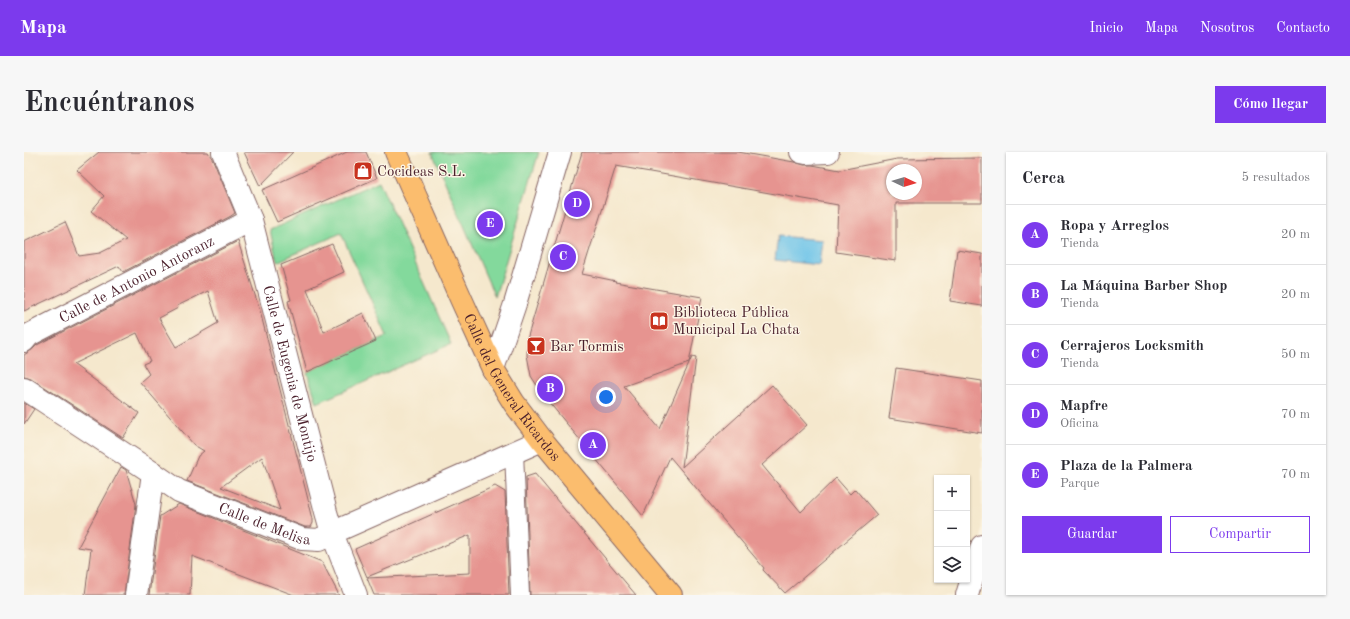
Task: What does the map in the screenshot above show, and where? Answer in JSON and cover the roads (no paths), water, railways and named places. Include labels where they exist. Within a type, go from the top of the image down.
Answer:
[{"type":"main road","name":"Calle del General Ricardos","points":[[396,152],[493,369],[514,403],[542,440],[671,595]]},
{"type":"street","name":"Calle de Eugenia de Montijo","points":[[223,152],[251,220],[332,533],[356,595]]},
{"type":"street","points":[[493,369],[515,304],[560,152]]},
{"type":"street","points":[[805,152],[828,152]]},
{"type":"street","name":"Calle de Antonio Antoranz","points":[[24,341],[29,335],[251,220]]},
{"type":"street","name":"Calle de Melisa","points":[[24,388],[153,473],[178,492],[302,539],[319,540],[542,440]]},
{"type":"street","points":[[514,452],[520,595]]},
{"type":"street","points":[[136,595],[153,473]]},
{"type":"street","points":[[967,595],[982,546]]},
{"type":"water","points":[[778,236],[822,240],[819,265],[775,260]]},
{"type":"place","name":"Cocideas S.L.","points":[[363,171]]},
{"type":"place","name":"Mapfre","points":[[577,204]]},
{"type":"place","name":"Plaza de la Palmera","points":[[490,224]]},
{"type":"place","name":"Cerrajeros Locksmith","points":[[563,257]]},
{"type":"place","name":"Biblioteca Pública Municipal La Chata","points":[[659,321]]},
{"type":"place","name":"Bar Tormis","points":[[536,346]]},
{"type":"place","name":"La Máquina Barber Shop","points":[[550,389]]},
{"type":"place","name":"Ropa y Arreglos","points":[[593,445]]}]
